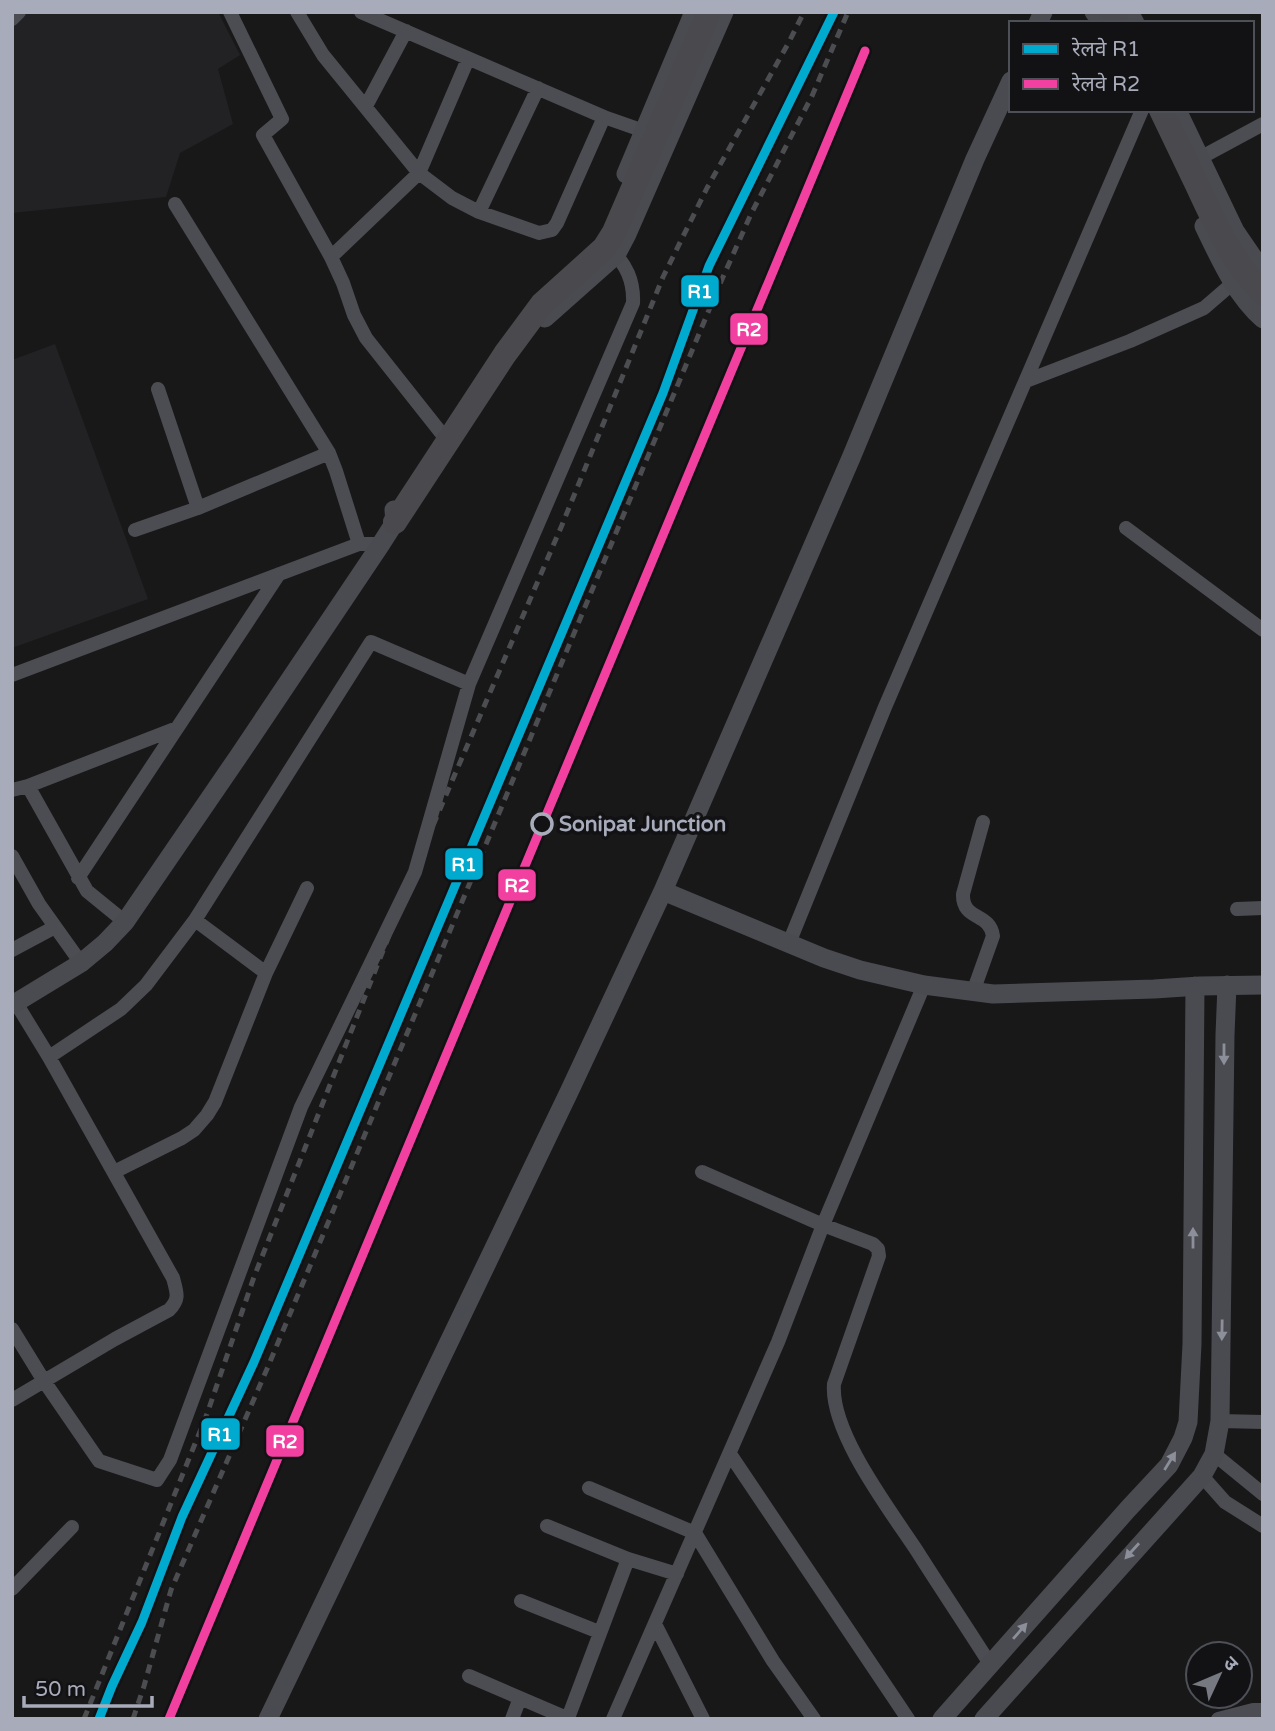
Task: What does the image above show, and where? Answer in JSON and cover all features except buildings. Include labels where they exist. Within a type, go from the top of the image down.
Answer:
[{"type":"highway","points":[[395,522],[533,315],[604,248],[614,232],[709,12]]},
{"type":"highway","points":[[1162,112],[1216,226],[1256,286],[1262,276]]},
{"type":"street","points":[[12,19],[19,12]]},
{"type":"street","points":[[230,12],[282,119],[262,135],[331,257],[366,338],[442,434]]},
{"type":"street","points":[[296,12],[323,54],[419,173],[452,198],[479,212],[539,233],[552,230],[557,223],[604,117]]},
{"type":"street","points":[[361,12],[604,117],[644,131]]},
{"type":"street","points":[[395,522],[393,512],[530,303],[600,237],[694,12]]},
{"type":"street","points":[[12,1400],[169,1310],[177,1297],[173,1279],[114,1172],[49,1057],[14,1004],[81,963],[125,922],[239,757],[395,522],[407,519],[547,315],[616,255],[724,12]]},
{"type":"street","points":[[366,106],[406,32]]},
{"type":"street","points":[[331,257],[419,173],[468,59]]},
{"type":"street","points":[[268,1719],[663,891],[851,458],[975,159],[1009,85]]},
{"type":"street","points":[[479,212],[538,88]]},
{"type":"street","points":[[789,943],[885,707],[1141,112]]},
{"type":"street","points":[[1151,112],[1233,283],[1263,319]]},
{"type":"street","points":[[1026,381],[1130,341],[1204,308],[1233,283],[1262,276],[1235,231],[1178,112]]},
{"type":"street","points":[[1200,158],[1263,124]]},
{"type":"street","points":[[175,204],[329,453],[359,544]]},
{"type":"street","points":[[12,1329],[99,1461],[158,1480],[170,1460],[301,1107],[415,872],[469,684],[633,303],[634,289],[629,271],[600,237]]},
{"type":"street","points":[[158,389],[198,508]]},
{"type":"street","points":[[135,530],[198,508],[329,453]]},
{"type":"street","points":[[1126,527],[1263,630]]},
{"type":"street","points":[[12,676],[359,544],[381,544]]},
{"type":"street","points":[[78,878],[279,574]]},
{"type":"street","points":[[49,1057],[121,1009],[146,985],[195,920],[371,642],[469,684]]},
{"type":"street","points":[[12,790],[177,728]]},
{"type":"street","points":[[28,786],[87,891],[125,922]]},
{"type":"street","points":[[973,992],[993,936],[988,923],[965,909],[962,903],[983,822]]},
{"type":"street","points":[[12,856],[55,927],[81,963]]},
{"type":"street","points":[[114,1172],[183,1138],[207,1115],[215,1102],[266,974],[307,887]]},
{"type":"street","points":[[663,891],[824,958],[860,970],[924,985],[993,994],[1263,985]]},
{"type":"street","points":[[1237,909],[1263,908]]},
{"type":"street","points":[[195,920],[266,974]]},
{"type":"street","points":[[14,944],[55,927]]},
{"type":"street","points":[[613,1719],[778,1342],[924,985]]},
{"type":"street","points":[[984,1719],[1202,1476],[1214,1454],[1220,1421],[1227,985]]},
{"type":"street","points":[[942,1719],[1170,1465],[1186,1430],[1192,1344],[1195,986]]},
{"type":"street","points":[[702,1172],[873,1244],[878,1249],[879,1256],[834,1384],[833,1395],[847,1436],[868,1476],[990,1664]]},
{"type":"street","points":[[1220,1421],[1263,1422]]},
{"type":"street","points":[[730,1454],[908,1719]]},
{"type":"street","points":[[1214,1454],[1263,1494]]},
{"type":"street","points":[[1202,1476],[1225,1502],[1263,1525]]},
{"type":"street","points":[[589,1488],[695,1533],[773,1661],[814,1719]]},
{"type":"street","points":[[547,1525],[628,1559],[677,1574]]},
{"type":"street","points":[[12,1589],[72,1527]]},
{"type":"street","points":[[469,1676],[568,1718],[628,1559]]},
{"type":"street","points":[[521,1601],[599,1632]]},
{"type":"street","points":[[655,1624],[704,1719]]},
{"type":"street","points":[[512,1719],[520,1698]]},
{"type":"street","points":[[1218,1719],[1263,1710]]},
{"type":"shaded area","points":[[28,12],[218,12],[240,55],[218,69],[233,124],[180,153],[166,197],[12,213],[12,27]]},
{"type":"shaded area","points":[[55,344],[148,599],[12,648],[12,360]]},
{"type":"railway","points":[[84,1719],[207,1414],[254,1277],[428,837],[562,525],[663,277],[707,188],[804,12]]},
{"type":"railway","points":[[99,1719],[142,1622],[182,1517],[254,1362],[663,393],[709,266],[834,12]]},
{"type":"railway","points":[[133,1719],[171,1590],[267,1369],[719,286],[751,214],[812,96],[848,12]]},
{"type":"rail line","name":"R1","points":[[99,1719],[142,1622],[182,1517],[254,1362],[663,393],[709,266],[834,12]]},
{"type":"rail line","name":"R2","points":[[169,1719],[865,51]]},
{"type":"place","name":"Sonipat Junction","points":[[542,824]]}]
